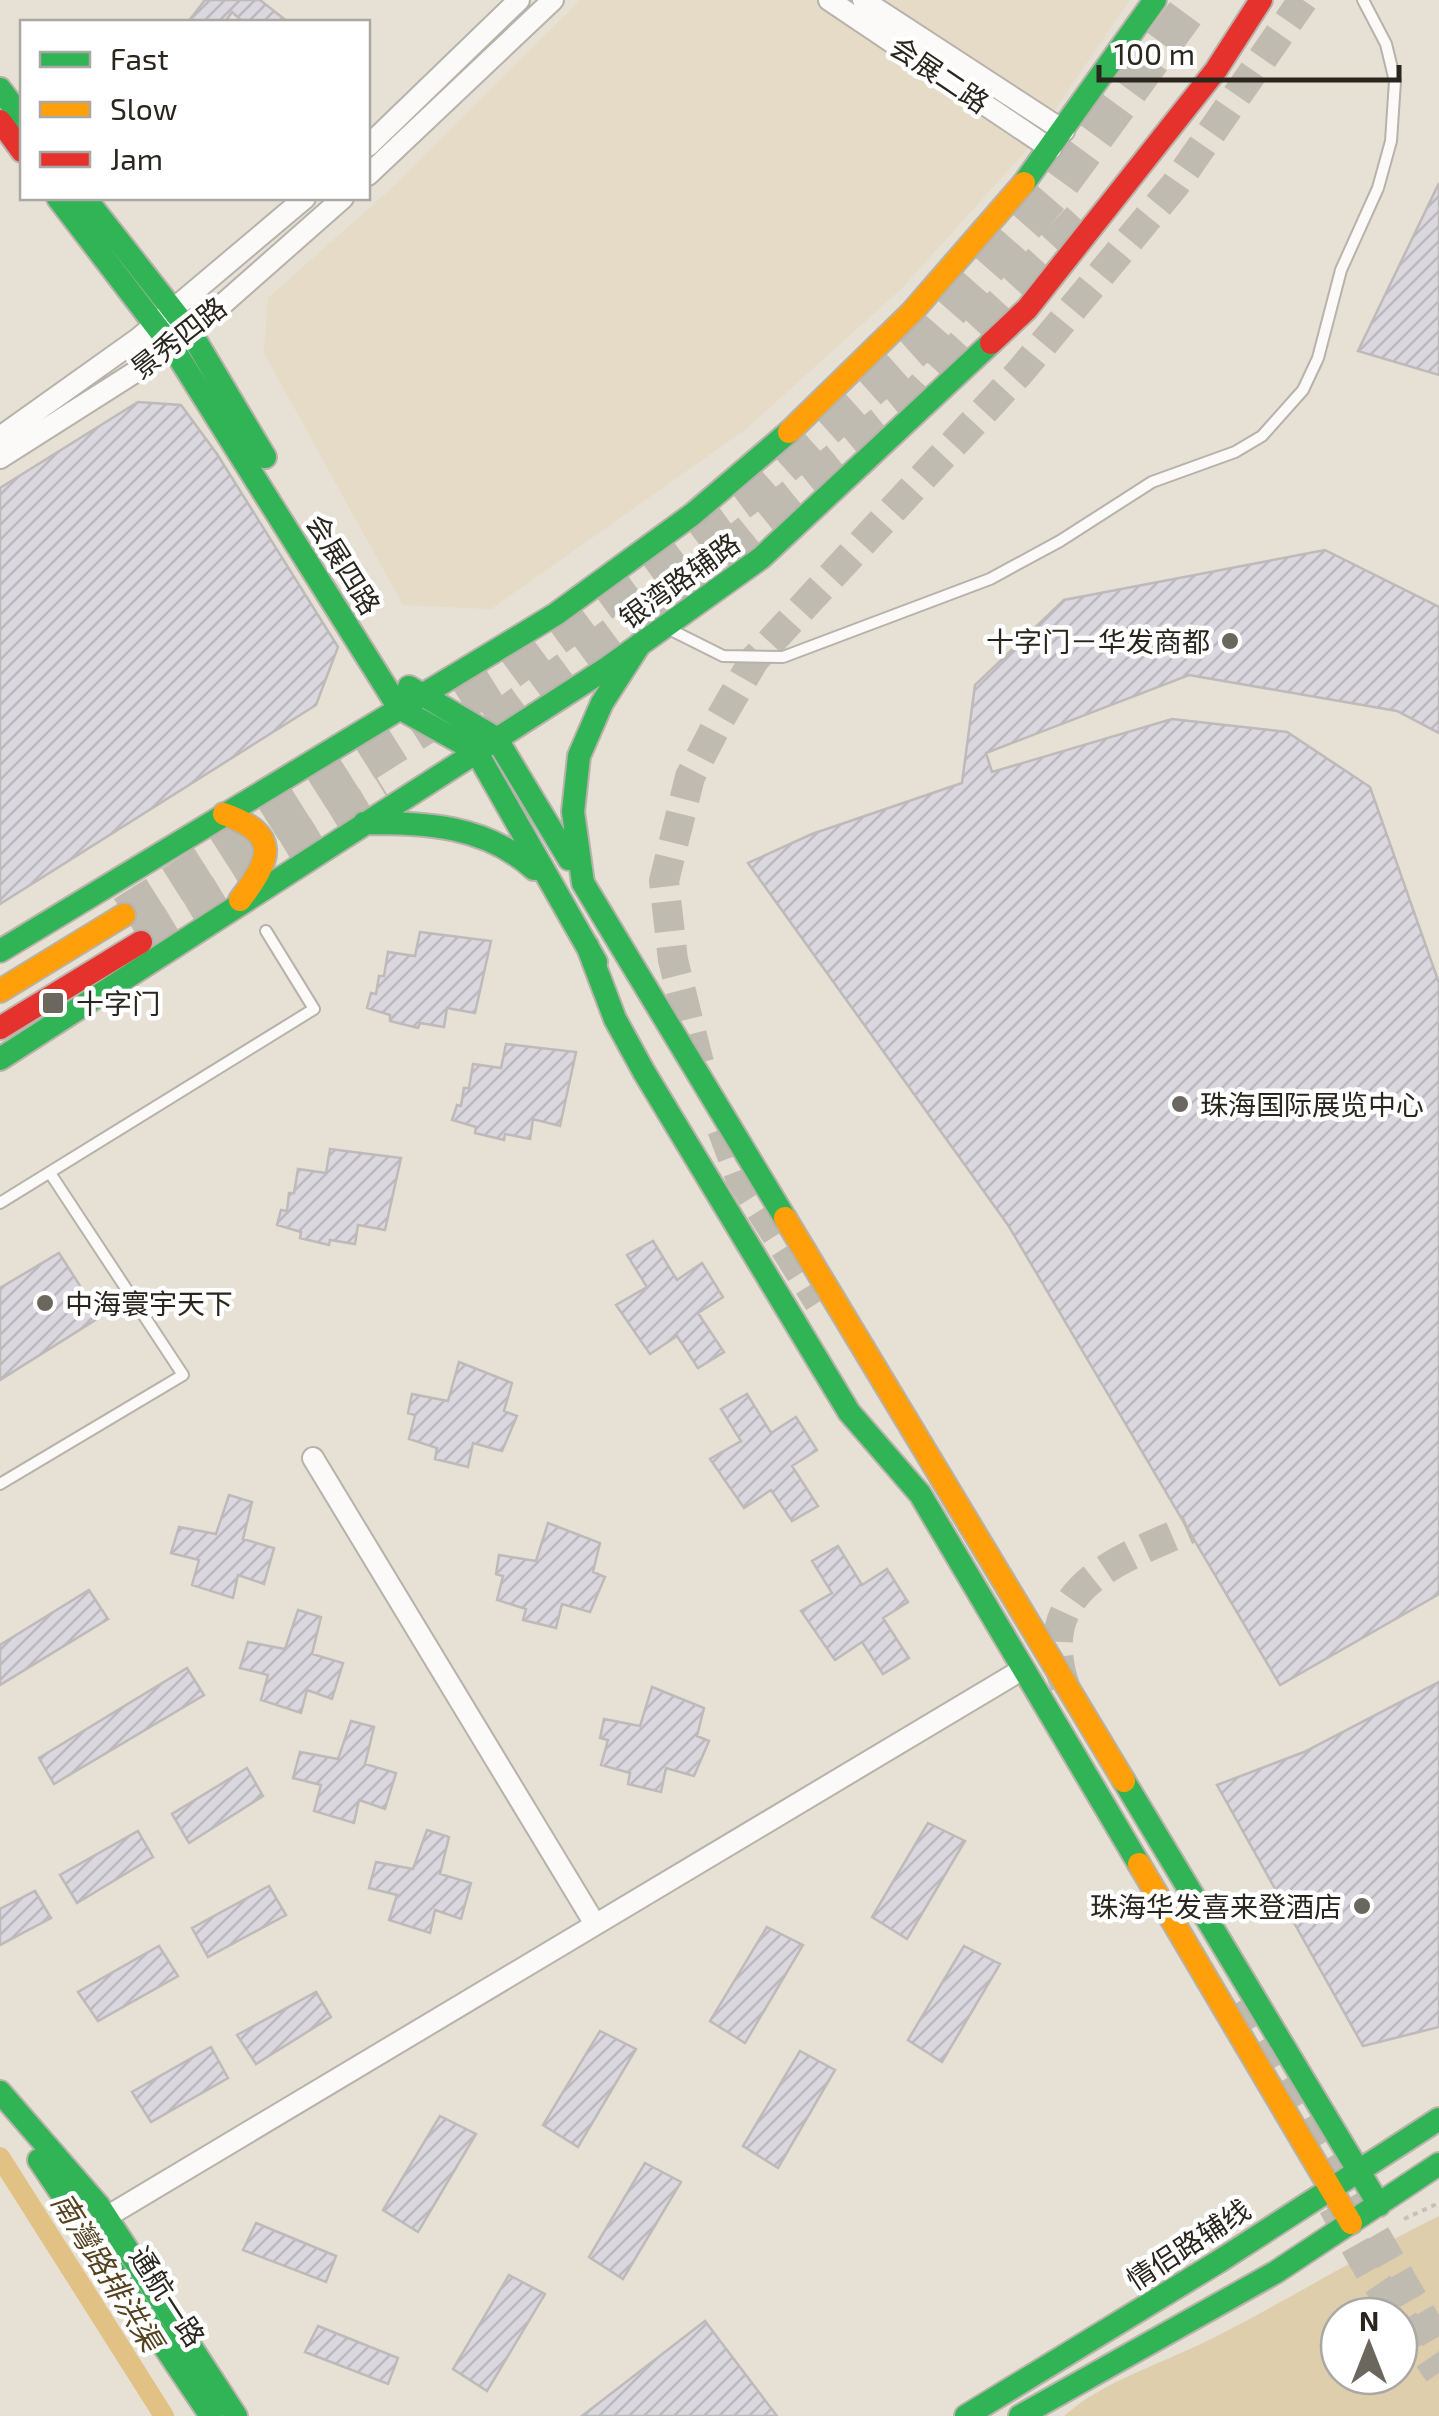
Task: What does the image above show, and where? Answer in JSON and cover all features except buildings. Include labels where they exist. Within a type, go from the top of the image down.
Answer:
[{"type":"main road","name":"银湾路辅路","points":[[0,951],[503,648],[616,574],[757,463],[922,299],[1057,140],[1154,0]]},
{"type":"main road","name":"银湾路辅路","points":[[0,1059],[640,644],[761,558],[1027,309],[1216,70],[1262,0]]},
{"type":"main road","points":[[0,89],[20,115]]},
{"type":"main road","points":[[0,121],[20,147]]},
{"type":"main road","name":"会展四路","points":[[60,200],[182,340],[385,658],[409,703],[476,751]]},
{"type":"main road","name":"会展四路","points":[[86,200],[164,317]]},
{"type":"main road","points":[[583,883],[570,825],[576,764],[596,711],[640,644]]},
{"type":"main road","points":[[409,703],[466,716],[496,738],[1379,2204]]},
{"type":"main road","points":[[476,751],[646,1046]]},
{"type":"main road","points":[[224,814],[256,826],[265,840],[263,862],[252,886],[230,913]]},
{"type":"main road","points":[[364,823],[468,829],[495,839],[524,858],[553,889]]},
{"type":"main road","points":[[0,991],[124,915]]},
{"type":"main road","points":[[0,1028],[141,942]]},
{"type":"main road","points":[[587,945],[628,1046],[849,1412],[920,1494]]},
{"type":"main road","points":[[587,945],[654,1018],[895,1437],[920,1494],[1351,2222]]},
{"type":"main road","points":[[0,2092],[30,2121],[108,2216],[236,2416]]},
{"type":"main road","name":"通航一路","points":[[0,2117],[69,2200],[211,2416]]},
{"type":"main road","name":"情侣路辅线","points":[[966,2416],[1218,2262],[1439,2119]]},
{"type":"main road","points":[[1020,2416],[1276,2272],[1439,2164]]},
{"type":"street","points":[[370,144],[519,0]]},
{"type":"street","points":[[370,173],[552,0]]},
{"type":"street","name":"会展二路","points":[[829,0],[1057,140]]},
{"type":"street","name":"会展二路","points":[[863,0],[1057,140]]},
{"type":"street","name":"景秀四路","points":[[0,436],[42,410],[164,317],[303,200]]},
{"type":"street","name":"景秀四路","points":[[0,458],[182,340],[341,200]]},
{"type":"street","points":[[313,1458],[595,1924]]},
{"type":"street","points":[[108,2216],[1023,1669]]},
{"type":"lane","points":[[664,626],[722,656],[783,656],[990,579],[1060,542],[1152,482],[1235,452],[1262,436],[1303,390],[1318,358],[1341,270],[1378,188],[1392,140],[1395,81],[1386,44],[1363,0]]},
{"type":"lane","points":[[0,1203],[314,1009],[266,931]]},
{"type":"lane","points":[[0,1484],[183,1375],[50,1172]]},
{"type":"shaded area","points":[[580,0],[1130,0],[1030,146],[901,289],[746,429],[491,609],[403,605],[264,353],[268,298],[394,186]]},
{"type":"shaded area","points":[[1439,2216],[1439,2416],[1064,2416],[1117,2382],[1215,2337]]},
{"type":"waterway","name":"南灣路排洪渠","points":[[0,2157],[164,2416]]},
{"type":"tunnel","points":[[124,915],[497,680],[761,486],[920,344],[1055,191],[1195,0]]},
{"type":"tunnel","points":[[699,1063],[673,960],[664,881],[690,777],[720,719],[754,660],[1020,372],[1175,185],[1303,0]]},
{"type":"tunnel","points":[[492,726],[715,561],[920,394],[1092,208]]},
{"type":"tunnel","points":[[141,942],[387,794]]},
{"type":"tunnel","points":[[722,1129],[740,1177],[819,1302]]},
{"type":"tunnel","points":[[1065,1686],[1058,1652],[1060,1624],[1071,1601],[1110,1566],[1189,1529]]},
{"type":"tunnel","points":[[1240,2001],[1439,2345]]},
{"type":"tunnel","points":[[1333,2206],[1373,2277],[1439,2373]]},
{"type":"traffic: fast","points":[[1024,183],[1155,0]]},
{"type":"traffic: fast","points":[[0,89],[20,115]]},
{"type":"traffic: fast","points":[[60,200],[173,348],[399,708],[476,751],[596,962]]},
{"type":"traffic: fast","points":[[87,200],[191,333],[265,457]]},
{"type":"traffic: fast","points":[[0,1059],[607,668],[761,558],[991,343]]},
{"type":"traffic: fast","points":[[0,951],[556,614],[693,514],[789,432]]},
{"type":"traffic: fast","points":[[640,644],[602,703],[579,756],[573,812],[583,883],[785,1218]]},
{"type":"traffic: fast","points":[[409,687],[496,738],[569,859]]},
{"type":"traffic: fast","points":[[364,823],[433,826],[475,835],[496,843],[534,869]]},
{"type":"traffic: fast","points":[[587,945],[615,1019],[644,1072],[849,1412],[920,1494],[1139,1864]]},
{"type":"traffic: fast","points":[[1124,1781],[1379,2205]]},
{"type":"traffic: fast","points":[[0,2092],[99,2206],[236,2416]]},
{"type":"traffic: fast","points":[[966,2416],[1218,2262],[1439,2119]]},
{"type":"traffic: fast","points":[[39,2160],[211,2416]]},
{"type":"traffic: fast","points":[[1020,2416],[1276,2272],[1439,2164]]},
{"type":"traffic: slow","points":[[789,432],[912,312],[1024,183]]},
{"type":"traffic: slow","points":[[224,814],[254,830],[265,848],[259,871],[240,900]]},
{"type":"traffic: slow","points":[[0,991],[124,915]]},
{"type":"traffic: slow","points":[[785,1218],[1124,1781]]},
{"type":"traffic: slow","points":[[1139,1864],[1351,2223]]},
{"type":"traffic: jam","points":[[991,343],[1027,309],[1216,70],[1261,0]]},
{"type":"traffic: jam","points":[[0,121],[20,148]]},
{"type":"traffic: jam","points":[[0,1028],[141,942]]},
{"type":"place","name":"十字门－华发商都","points":[[1230,641]]},
{"type":"place","name":"十字门","points":[[53,1003]]},
{"type":"place","name":"珠海国际展览中心","points":[[1180,1104]]},
{"type":"place","name":"中海寰宇天下","points":[[45,1303]]},
{"type":"place","name":"珠海华发喜来登酒店","points":[[1362,1906]]}]
